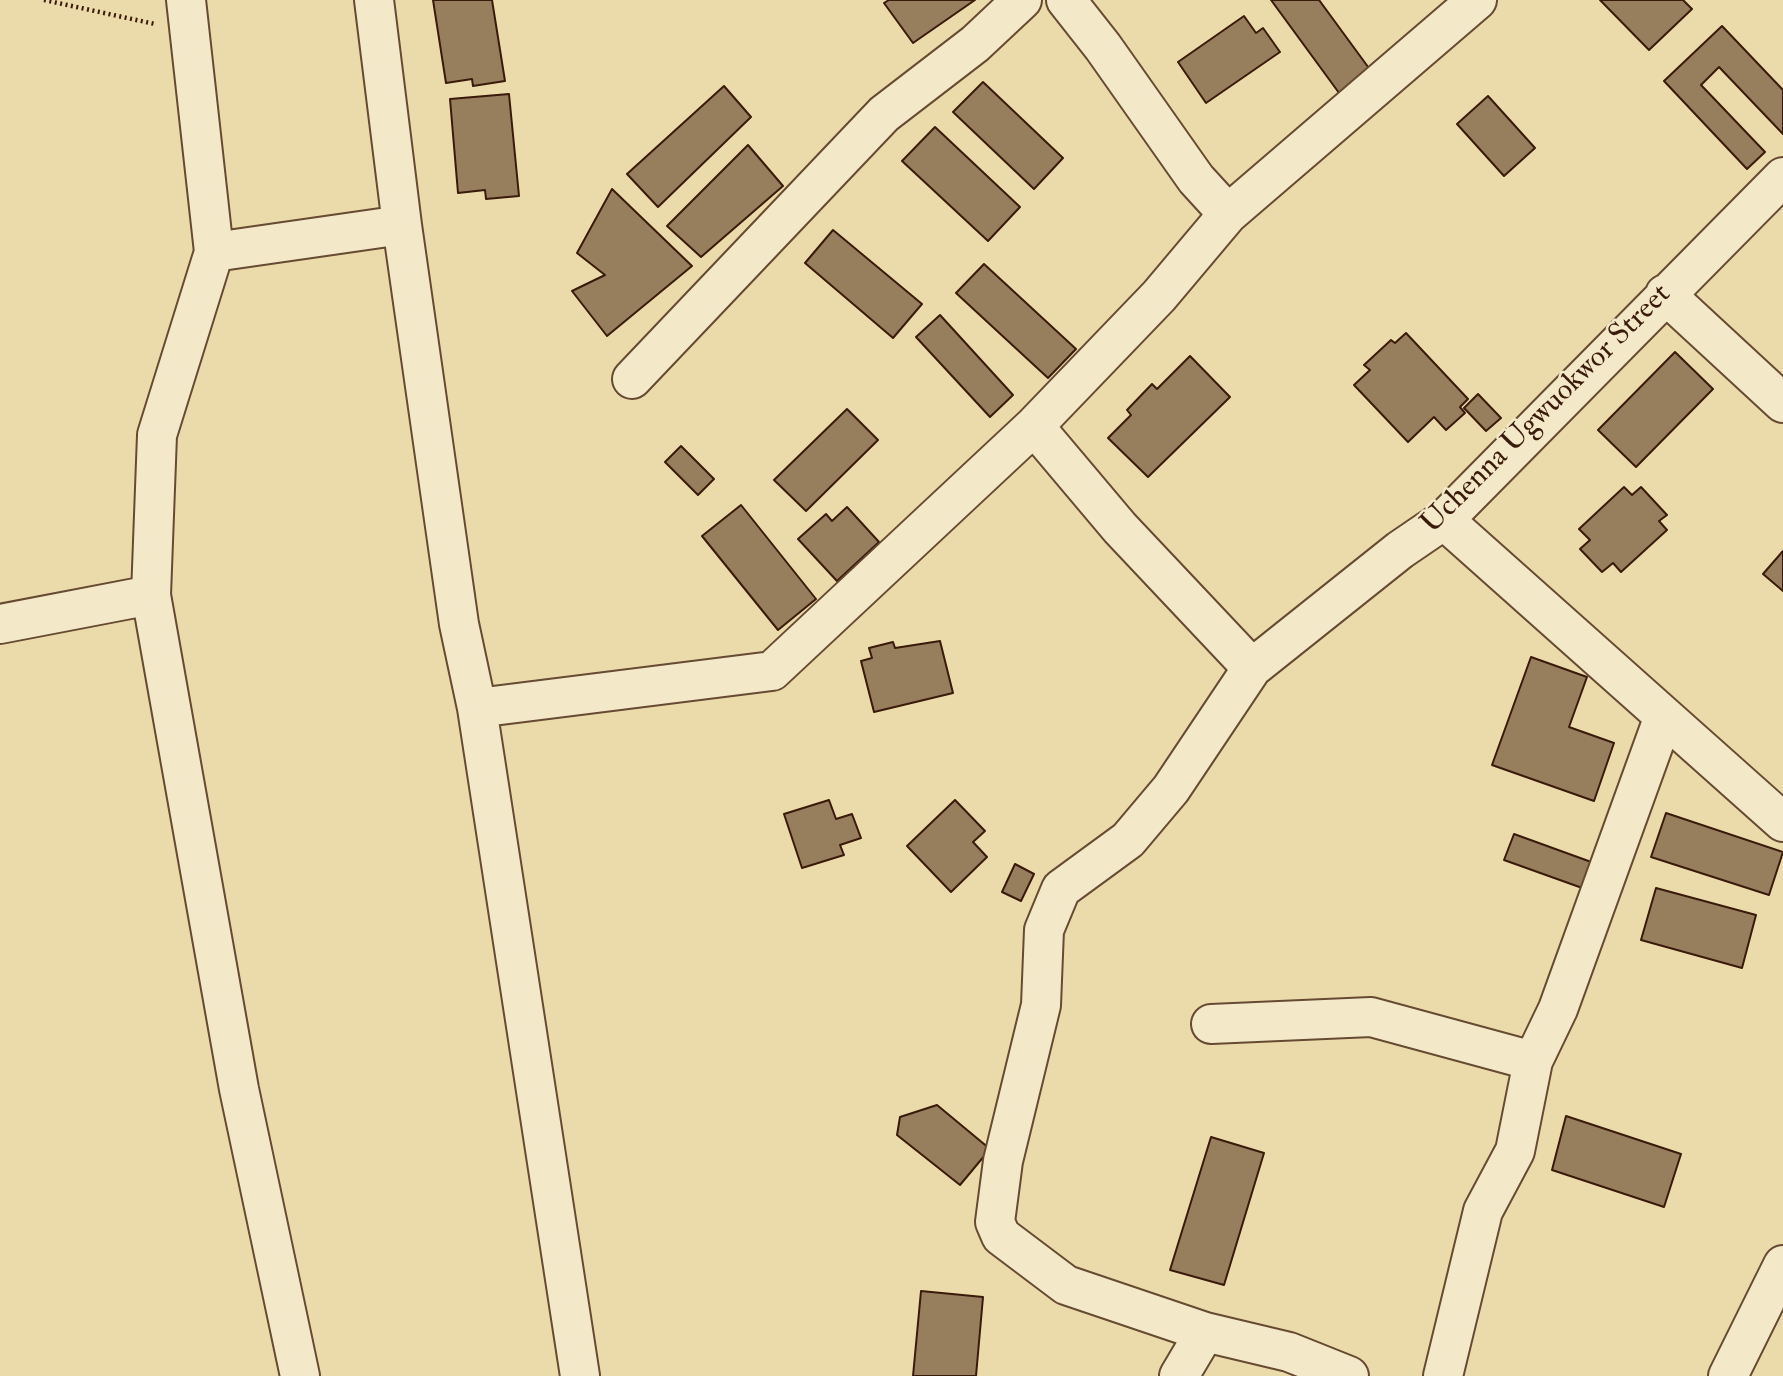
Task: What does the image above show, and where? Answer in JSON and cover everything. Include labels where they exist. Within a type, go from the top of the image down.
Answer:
[{"type":"street","points":[[374,0],[402,225],[459,624],[477,708],[580,1376]]},
{"type":"street","points":[[632,379],[884,114],[975,44],[1022,0]]},
{"type":"street","points":[[1066,0],[1103,47],[1196,179],[1228,214]]},
{"type":"street","points":[[477,708],[772,671],[1034,426],[1159,296],[1228,214],[1472,2]]},
{"type":"street","points":[[188,16],[214,252],[157,435],[151,595],[239,1089],[300,1376]]},
{"type":"street","name":"Uchenna Ugwuokwor Street","points":[[1349,1376],[1289,1352],[1205,1332],[1066,1285],[1001,1236],[995,1222],[1003,1161],[1041,1005],[1044,930],[1061,889],[1128,840],[1171,789],[1252,668],[1400,550],[1444,520],[1783,177]]},
{"type":"street","points":[[214,252],[402,225]]},
{"type":"street","points":[[1665,294],[1783,403]]},
{"type":"street","points":[[1034,426],[1120,528],[1252,668]]},
{"type":"street","points":[[1444,520],[1783,822]]},
{"type":"street","points":[[0,624],[151,595]]},
{"type":"street","points":[[1443,1376],[1483,1211],[1515,1150],[1533,1061],[1558,1009],[1664,716]]},
{"type":"street","points":[[1211,1024],[1371,1017],[1533,1061]]},
{"type":"street","points":[[1728,1376],[1783,1265]]},
{"type":"street","points":[[1179,1376],[1205,1332]]},
{"type":"path","points":[[44,0],[188,16]]},
{"type":"building","points":[[433,0],[492,0],[505,81],[473,86],[472,79],[446,83]]},
{"type":"building","points":[[889,0],[975,0],[913,43],[884,3]]},
{"type":"building","points":[[1271,0],[1319,0],[1374,75],[1342,97]]},
{"type":"building","points":[[1600,0],[1683,0],[1692,9],[1649,50]]},
{"type":"building","points":[[1244,16],[1256,33],[1263,28],[1280,52],[1206,103],[1178,62]]},
{"type":"building","points":[[1722,26],[1783,90],[1783,134],[1719,67],[1701,85],[1765,152],[1747,169],[1664,81]]},
{"type":"building","points":[[983,82],[1063,158],[1034,189],[953,112]]},
{"type":"building","points":[[724,86],[751,117],[658,207],[627,174]]},
{"type":"building","points":[[509,94],[519,196],[486,199],[485,190],[458,193],[450,99]]},
{"type":"building","points":[[1488,96],[1535,148],[1504,176],[1457,124]]},
{"type":"building","points":[[935,127],[1020,207],[988,241],[902,161]]},
{"type":"building","points":[[748,145],[783,186],[701,257],[667,226]]},
{"type":"building","points":[[612,189],[692,266],[607,336],[572,291],[605,275],[577,253]]},
{"type":"building","points":[[833,230],[922,304],[893,338],[805,263]]},
{"type":"building","points":[[984,264],[1076,349],[1048,378],[956,293]]},
{"type":"building","points":[[940,315],[1013,395],[990,417],[916,337]]},
{"type":"building","points":[[1406,333],[1468,399],[1460,407],[1465,413],[1446,430],[1434,417],[1408,442],[1354,385],[1370,370],[1364,365],[1391,340],[1395,343]]},
{"type":"building","points":[[1675,352],[1713,389],[1636,467],[1598,430]]},
{"type":"building","points":[[1190,356],[1230,397],[1148,477],[1108,438],[1131,415],[1127,410],[1152,384],[1157,389]]},
{"type":"building","points":[[1478,394],[1501,418],[1486,431],[1464,408]]},
{"type":"building","points":[[847,409],[878,440],[806,511],[774,480]]},
{"type":"building","points":[[681,446],[714,479],[698,495],[665,462]]},
{"type":"building","points":[[1624,487],[1632,495],[1641,487],[1667,515],[1659,521],[1667,530],[1621,572],[1613,563],[1602,572],[1580,549],[1590,540],[1579,529]]},
{"type":"building","points":[[741,505],[816,599],[778,630],[702,536]]},
{"type":"building","points":[[847,507],[879,542],[837,581],[798,539],[826,514],[832,521]]},
{"type":"building","points":[[1783,551],[1783,591],[1763,574]]},
{"type":"building","points":[[940,641],[953,693],[874,712],[861,661],[872,658],[869,648],[893,642],[895,648]]},
{"type":"building","points":[[1531,657],[1587,677],[1569,727],[1614,743],[1594,801],[1492,765]]},
{"type":"building","points":[[829,800],[836,819],[852,814],[861,838],[840,845],[844,855],[802,868],[784,814]]},
{"type":"building","points":[[955,800],[985,831],[973,842],[987,857],[951,892],[907,846]]},
{"type":"building","points":[[1666,813],[1783,852],[1769,895],[1651,857]]},
{"type":"building","points":[[1514,834],[1594,863],[1585,889],[1504,860]]},
{"type":"building","points":[[1015,864],[1034,874],[1021,901],[1002,892]]},
{"type":"building","points":[[1656,888],[1756,915],[1742,968],[1641,940]]},
{"type":"building","points":[[937,1105],[990,1149],[960,1185],[897,1135],[900,1117]]},
{"type":"building","points":[[1566,1116],[1681,1154],[1664,1207],[1552,1170]]},
{"type":"building","points":[[1211,1137],[1264,1153],[1224,1285],[1170,1270]]},
{"type":"building","points":[[921,1291],[983,1297],[976,1376],[913,1376]]}]
